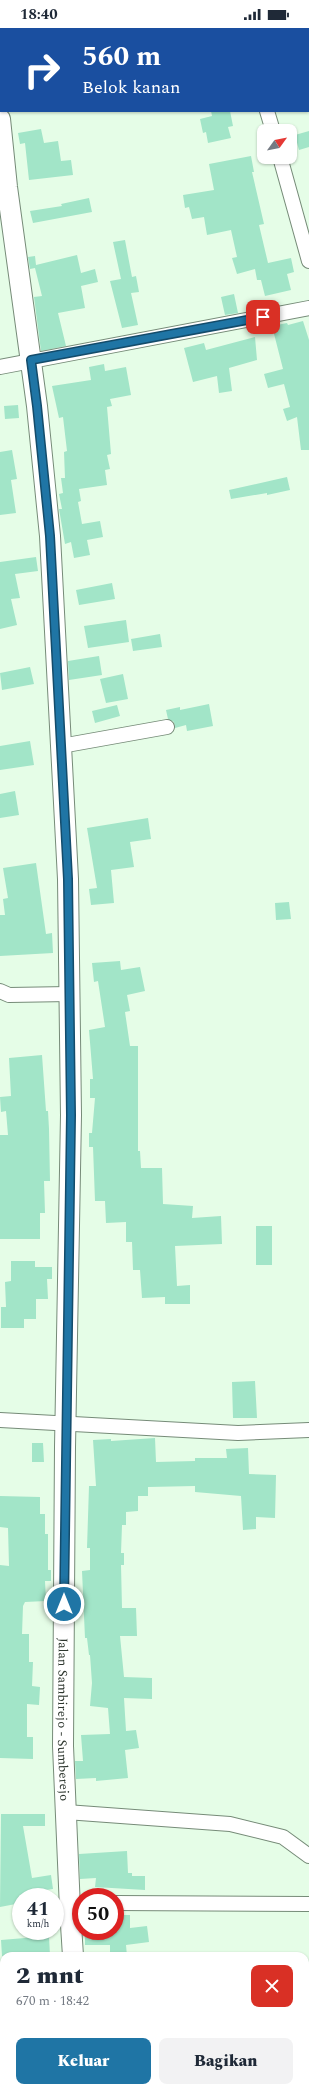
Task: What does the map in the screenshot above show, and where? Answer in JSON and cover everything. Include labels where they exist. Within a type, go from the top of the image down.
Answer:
[{"type":"main road","name":"Jalan Sambirejo - Sumberejo","points":[[0,119],[7,187],[37,406],[50,536],[68,879],[71,1115],[63,1746],[66,1812],[74,1888]]},
{"type":"main road","name":"Jalan Sambirejo - Sumberejo","points":[[73,1952],[74,1940]]},
{"type":"street","points":[[268,112],[271,124]]},
{"type":"street","points":[[282,164],[309,261]]},
{"type":"street","points":[[0,366],[309,308]]},
{"type":"street","points":[[61,746],[167,727]]},
{"type":"street","points":[[0,991],[9,995],[69,994]]},
{"type":"street","points":[[0,1420],[238,1433],[309,1430]]},
{"type":"street","points":[[66,1812],[230,1824],[283,1837],[309,1856]]},
{"type":"street","points":[[124,1903],[309,1904]]},
{"type":"building","points":[[211,112],[230,112],[233,126],[228,127],[231,138],[208,143],[206,132],[203,133],[200,119],[212,116]]},
{"type":"building","points":[[41,129],[44,143],[58,141],[61,161],[71,160],[73,175],[29,180],[25,143],[20,144],[18,133]]},
{"type":"building","points":[[309,131],[309,147],[299,150],[297,134]]},
{"type":"building","points":[[251,156],[254,172],[252,172],[264,224],[259,225],[268,263],[291,258],[294,272],[287,274],[291,290],[265,296],[261,280],[257,280],[255,269],[237,274],[232,258],[237,257],[231,230],[207,235],[204,217],[192,219],[189,207],[185,208],[183,195],[214,190],[209,164]]},
{"type":"building","points":[[89,198],[92,212],[33,223],[30,211],[62,206],[61,204]]},
{"type":"building","points":[[125,240],[132,277],[136,276],[139,292],[131,293],[138,325],[122,328],[110,281],[121,279],[113,242]]},
{"type":"building","points":[[77,255],[81,273],[95,269],[98,282],[81,286],[85,308],[58,313],[66,346],[41,351],[34,297],[42,296],[35,268],[30,269],[28,257],[35,256],[36,265]]},
{"type":"building","points":[[234,294],[238,313],[225,315],[221,297]]},
{"type":"building","points":[[303,321],[309,340],[309,450],[301,450],[297,417],[287,421],[283,409],[290,407],[284,384],[268,388],[264,374],[283,369],[272,326],[287,323],[288,325]]},
{"type":"building","points":[[255,337],[257,360],[229,368],[232,391],[219,393],[217,376],[193,382],[184,348],[204,343],[206,350]]},
{"type":"building","points":[[104,364],[105,371],[126,367],[131,395],[110,399],[112,406],[107,407],[111,454],[107,455],[110,469],[105,470],[107,485],[79,489],[81,501],[78,502],[82,524],[100,521],[103,537],[87,540],[90,555],[74,558],[71,542],[65,544],[59,509],[62,509],[59,494],[63,493],[61,478],[65,478],[64,452],[67,451],[63,417],[59,418],[52,386],[91,380],[89,367]]},
{"type":"building","points":[[18,405],[19,418],[5,419],[4,406]]},
{"type":"building","points":[[12,450],[17,479],[11,480],[16,513],[0,515],[0,452]]},
{"type":"building","points":[[287,477],[290,490],[267,495],[267,493],[231,499],[229,490]]},
{"type":"building","points":[[36,557],[38,571],[15,574],[20,598],[11,599],[17,625],[0,629],[0,562]]},
{"type":"building","points":[[112,583],[115,599],[79,605],[76,590]]},
{"type":"building","points":[[126,620],[129,642],[88,648],[84,626]]},
{"type":"building","points":[[160,634],[162,647],[133,651],[131,639]]},
{"type":"building","points":[[99,656],[102,675],[69,680],[68,661]]},
{"type":"building","points":[[30,667],[34,684],[2,690],[0,673]]},
{"type":"building","points":[[123,674],[128,699],[106,703],[100,679]]},
{"type":"building","points":[[209,704],[213,726],[187,731],[186,725],[175,728],[174,722],[168,719],[166,710],[180,707],[180,710]]},
{"type":"building","points":[[117,705],[120,716],[95,723],[92,711]]},
{"type":"building","points":[[30,741],[34,765],[0,770],[0,746]]},
{"type":"building","points":[[15,791],[19,815],[0,818],[0,794]]},
{"type":"building","points":[[148,818],[151,839],[130,842],[134,867],[111,870],[114,903],[91,905],[89,889],[97,888],[87,828]]},
{"type":"building","points":[[36,863],[46,934],[52,933],[53,953],[0,956],[0,915],[5,915],[3,899],[8,898],[3,868]]},
{"type":"building","points":[[289,902],[291,919],[276,920],[275,903]]},
{"type":"building","points":[[120,961],[121,970],[140,967],[145,991],[127,995],[130,1011],[125,1012],[130,1046],[138,1046],[138,1151],[140,1151],[141,1168],[162,1168],[163,1204],[193,1206],[192,1218],[221,1216],[222,1244],[175,1246],[177,1286],[190,1285],[190,1304],[165,1304],[165,1297],[142,1298],[140,1270],[133,1270],[132,1242],[126,1242],[126,1222],[106,1223],[105,1201],[95,1201],[93,1147],[89,1147],[89,1133],[92,1133],[95,1098],[90,1098],[90,1079],[93,1079],[89,1030],[105,1027],[98,981],[94,982],[92,963]]},
{"type":"building","points":[[42,1055],[46,1111],[48,1111],[50,1181],[44,1181],[45,1213],[40,1213],[40,1239],[0,1239],[0,1135],[8,1135],[6,1111],[1,1112],[0,1097],[11,1096],[9,1058]]},
{"type":"building","points":[[256,1226],[272,1226],[272,1265],[256,1265]]},
{"type":"building","points":[[11,1261],[35,1261],[35,1267],[52,1267],[52,1279],[47,1279],[48,1299],[36,1299],[36,1319],[24,1319],[24,1328],[1,1328],[1,1307],[6,1307],[5,1282],[11,1281]]},
{"type":"building","points":[[255,1381],[257,1418],[233,1418],[232,1382]]},
{"type":"building","points":[[155,1438],[156,1462],[195,1461],[195,1458],[227,1458],[226,1449],[248,1448],[249,1474],[276,1475],[275,1518],[256,1517],[256,1529],[243,1530],[241,1496],[195,1492],[195,1486],[148,1487],[148,1496],[138,1496],[138,1511],[126,1512],[126,1525],[122,1525],[121,1553],[124,1553],[124,1565],[121,1565],[122,1608],[136,1608],[137,1636],[120,1636],[124,1677],[152,1678],[152,1699],[124,1698],[126,1731],[136,1730],[139,1748],[125,1750],[128,1778],[96,1781],[96,1778],[76,1779],[75,1761],[83,1761],[81,1735],[110,1734],[108,1708],[90,1706],[92,1683],[90,1655],[87,1638],[85,1638],[82,1571],[90,1570],[90,1548],[87,1548],[89,1486],[96,1486],[93,1440],[111,1439],[111,1441]]},
{"type":"building","points":[[32,1443],[43,1443],[44,1462],[32,1462]]},
{"type":"building","points":[[0,1496],[40,1497],[40,1514],[45,1514],[45,1534],[48,1534],[48,1570],[51,1570],[51,1581],[45,1581],[46,1601],[25,1602],[23,1606],[22,1634],[29,1634],[29,1662],[33,1662],[32,1686],[40,1687],[39,1705],[27,1704],[27,1737],[33,1737],[33,1759],[0,1758],[0,1565],[9,1566],[8,1528],[0,1527]]},
{"type":"building","points":[[1,1814],[45,1814],[45,1826],[23,1826],[32,1878],[51,1875],[53,1888],[12,1888],[12,1905],[0,1907]]},
{"type":"building","points":[[127,1851],[128,1873],[132,1873],[132,1876],[145,1876],[145,1890],[95,1887],[96,1878],[80,1879],[79,1854]]},
{"type":"building","points":[[124,1915],[130,1915],[130,1928],[147,1926],[149,1942],[126,1945],[127,1952],[110,1952],[110,1945],[85,1945],[85,1940],[124,1940]]},
{"type":"building","points":[[1,1940],[49,1940],[50,1952],[2,1952]]},
{"type":"route","points":[[64,1604],[65,1447],[71,1115],[68,879],[50,536],[31,360],[263,317]]}]
